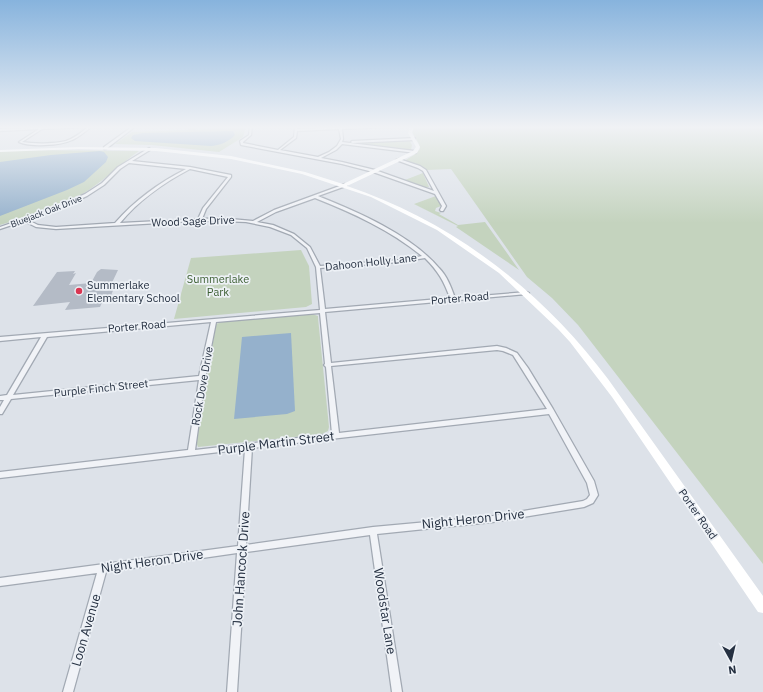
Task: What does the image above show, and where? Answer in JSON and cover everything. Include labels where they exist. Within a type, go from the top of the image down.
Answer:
[{"type":"main road","points":[[230,158],[306,173],[344,185],[396,205],[438,228],[499,268],[527,293]]},
{"type":"main road","points":[[344,185],[402,158]]},
{"type":"main road","name":"Porter Road","points":[[527,293],[563,329],[600,375],[763,607]]},
{"type":"street","name":"Bluejack Oak Drive","points":[[0,228],[86,195],[103,184],[119,168],[135,158]]},
{"type":"street","points":[[321,158],[374,171],[437,194]]},
{"type":"street","points":[[398,160],[422,168],[444,206],[442,210]]},
{"type":"street","points":[[129,162],[190,168],[226,174],[230,177],[204,209],[200,219]]},
{"type":"street","points":[[116,224],[124,214],[165,182],[190,168]]},
{"type":"street","points":[[254,222],[275,211],[344,185]]},
{"type":"street","points":[[314,196],[363,217],[396,236],[433,263],[444,278],[453,299]]},
{"type":"street","name":"Wood Sage Drive","points":[[24,220],[37,226],[56,228],[200,219],[230,219],[254,222],[281,229],[298,239],[312,252],[318,267],[336,436]]},
{"type":"street","name":"Dahoon Holly Lane","points":[[318,267],[400,261],[424,257]]},
{"type":"street","name":"Porter Road","points":[[0,339],[527,293]]},
{"type":"street","name":"Rock Dove Drive","points":[[191,453],[202,378],[214,320]]},
{"type":"street","points":[[0,412],[45,335]]},
{"type":"street","name":"Night Heron Drive","points":[[0,582],[373,530],[492,519],[584,504],[590,501],[594,495],[592,483],[551,411],[515,354],[504,349],[497,348],[328,365]]},
{"type":"street","name":"Purple Finch Street","points":[[0,398],[202,378]]},
{"type":"street","name":"Purple Martin Street","points":[[0,475],[551,411]]},
{"type":"street","name":"John Hancock Drive","points":[[232,692],[249,446]]},
{"type":"street","name":"Woodstar Lane","points":[[373,530],[397,692]]},
{"type":"street","name":"Loon Avenue","points":[[68,692],[103,568]]},
{"type":"green space","points":[[0,158],[129,158],[99,183],[72,200],[0,225]]},
{"type":"green space","points":[[409,158],[763,158],[763,564],[578,325],[552,298],[527,277],[451,169],[426,170],[420,166],[404,161]]},
{"type":"green space","points":[[423,173],[429,187],[424,187],[405,180]]},
{"type":"green space","points":[[436,196],[441,206],[436,208],[435,211],[441,213],[439,214],[458,225],[485,222],[519,270],[456,227],[458,226],[414,204]]},
{"type":"green space","name":"Summerlake Park","points":[[301,250],[309,266],[312,304],[306,307],[174,319],[191,258]]},
{"type":"green space","points":[[312,314],[318,316],[329,427],[328,431],[322,434],[198,447],[196,442],[216,324],[225,321]]},
{"type":"water","points":[[27,158],[107,158],[106,162],[84,182],[0,216],[0,162]]},
{"type":"water","points":[[291,333],[295,411],[287,414],[234,419],[242,337]]},
{"type":"building","name":"Summerlake Elementary School","points":[[101,269],[118,270],[109,289],[114,288],[110,298],[104,298],[100,307],[65,310],[70,302],[33,306],[57,272],[75,271],[73,274],[76,273],[69,285],[91,283],[97,272]]},
{"type":"place","name":"Summerlake Elementary School","points":[[79,291]]}]
